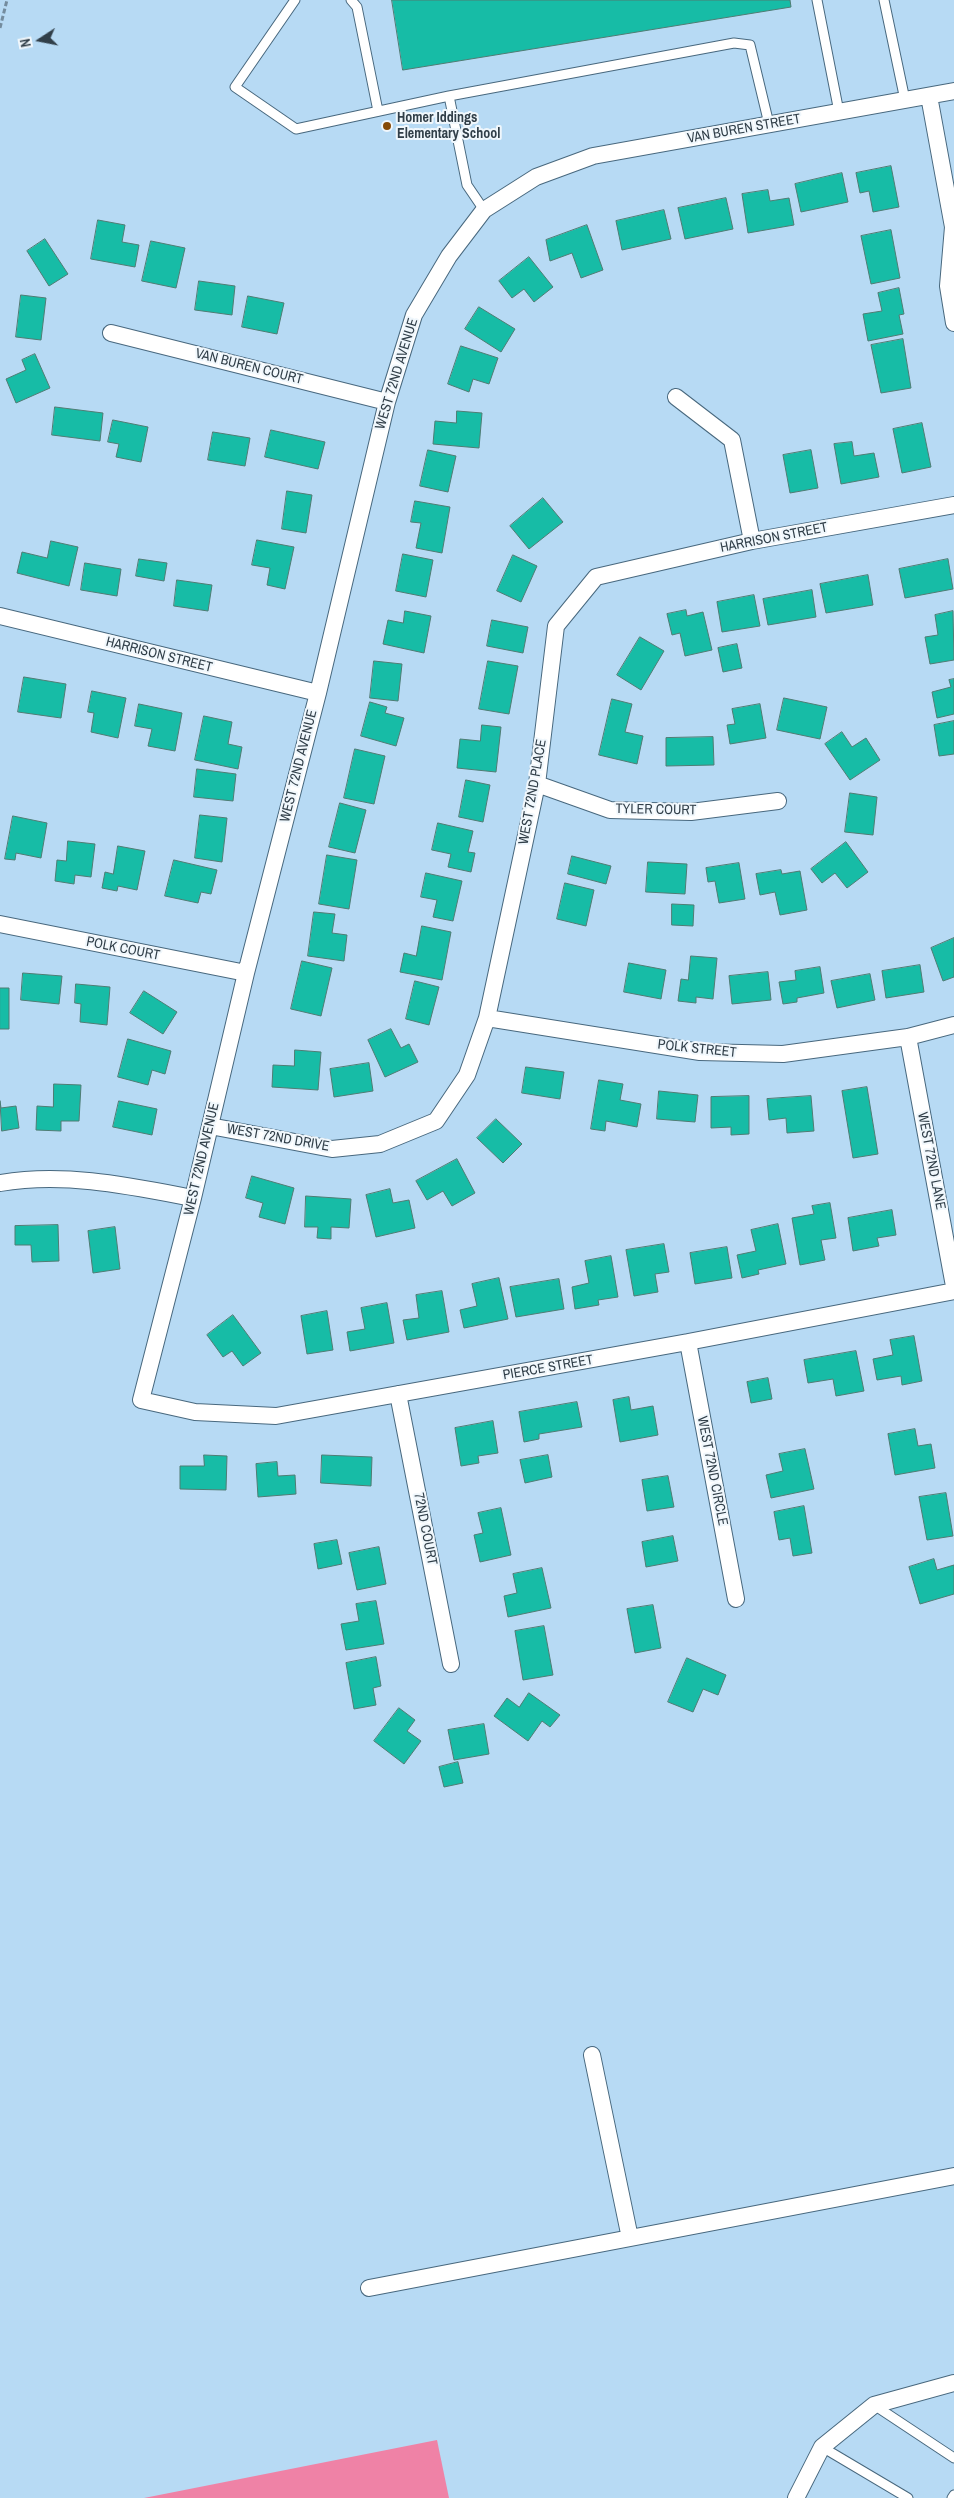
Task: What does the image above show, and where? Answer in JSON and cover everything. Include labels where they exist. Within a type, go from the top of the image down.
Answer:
[{"type":"street","name":"VAN BUREN STREET","points":[[536,177],[593,156],[954,91]]},
{"type":"street","points":[[929,96],[953,226],[948,286],[954,323]]},
{"type":"street","name":"WEST 72ND AVENUE","points":[[141,1400],[194,1198],[246,973],[318,693],[387,402],[414,315],[450,256],[484,210],[536,177]]},
{"type":"street","name":"VAN BUREN COURT","points":[[111,333],[387,402]]},
{"type":"street","points":[[676,397],[732,440],[752,541]]},
{"type":"street","name":"HARRISON STREET","points":[[596,577],[752,541],[954,505]]},
{"type":"street","name":"WEST 72ND PLACE","points":[[487,1018],[537,784],[556,626],[596,577]]},
{"type":"street","name":"HARRISON STREET","points":[[0,616],[318,693]]},
{"type":"street","name":"TYLER COURT","points":[[537,784],[610,810],[691,812],[778,801]]},
{"type":"street","name":"POLK COURT","points":[[0,924],[246,973]]},
{"type":"street","name":"POLK STREET","points":[[487,1018],[700,1052],[783,1054],[908,1037]]},
{"type":"street","name":"WEST 72ND DRIVE","points":[[210,1126],[332,1149],[380,1144],[436,1121],[467,1075],[487,1018]]},
{"type":"street","points":[[908,1037],[954,1025]]},
{"type":"street","name":"WEST 72ND LANE","points":[[908,1037],[954,1286]]},
{"type":"street","points":[[0,1183],[20,1179],[96,1180],[194,1198]]},
{"type":"street","name":"PIERCE STREET","points":[[141,1400],[195,1412],[276,1416],[688,1342],[954,1291]]},
{"type":"street","name":"WEST 72ND CIRCLE","points":[[688,1342],[736,1599]]},
{"type":"street","name":"72ND COURT","points":[[398,1394],[451,1664]]},
{"type":"street","points":[[592,2056],[630,2238]]},
{"type":"street","points":[[369,2288],[954,2176]]},
{"type":"street","points":[[798,2497],[822,2447],[874,2405],[954,2383]]},
{"type":"lane","points":[[295,0],[235,87],[296,129],[449,96],[734,43],[750,45],[769,124]]},
{"type":"lane","points":[[351,0],[357,7],[378,112]]},
{"type":"lane","points":[[817,0],[839,112]]},
{"type":"lane","points":[[884,0],[905,100]]},
{"type":"lane","points":[[449,96],[467,185],[484,210]]},
{"type":"lane","points":[[874,2405],[954,2458]]},
{"type":"lane","points":[[822,2447],[908,2498]]},
{"type":"path","points":[[0,28],[7,0]]},
{"type":"shaded area","points":[[437,2440],[449,2498],[144,2498]]},
{"type":"building","points":[[392,0],[790,0],[791,7],[403,70]]},
{"type":"building","points":[[891,166],[899,207],[873,212],[869,191],[860,193],[856,173]]},
{"type":"building","points":[[842,173],[848,202],[801,212],[795,184]]},
{"type":"building","points":[[768,190],[770,201],[789,198],[794,225],[748,233],[742,194]]},
{"type":"building","points":[[726,198],[733,229],[685,239],[678,208]]},
{"type":"building","points":[[664,210],[671,239],[622,250],[616,221]]},
{"type":"building","points":[[98,220],[125,225],[122,242],[139,245],[135,267],[91,259]]},
{"type":"building","points":[[587,225],[603,270],[581,278],[572,253],[550,261],[546,240]]},
{"type":"building","points":[[891,230],[900,278],[871,284],[861,236]]},
{"type":"building","points":[[45,239],[68,274],[49,286],[27,251]]},
{"type":"building","points":[[151,241],[185,248],[176,288],[142,281]]},
{"type":"building","points":[[529,257],[553,287],[534,302],[524,289],[512,298],[499,281]]},
{"type":"building","points":[[199,281],[235,286],[232,315],[195,310]]},
{"type":"building","points":[[899,288],[904,314],[899,315],[903,334],[868,341],[863,314],[882,311],[878,293]]},
{"type":"building","points":[[21,295],[46,298],[41,340],[16,337]]},
{"type":"building","points":[[248,296],[284,303],[277,334],[242,327]]},
{"type":"building","points":[[479,307],[515,329],[501,352],[465,329]]},
{"type":"building","points":[[903,339],[911,388],[881,393],[871,345]]},
{"type":"building","points":[[461,346],[498,358],[489,384],[473,379],[469,392],[448,384]]},
{"type":"building","points":[[35,354],[50,388],[16,403],[6,379],[26,370],[22,360]]},
{"type":"building","points":[[55,407],[103,413],[100,441],[52,435]]},
{"type":"building","points":[[457,411],[482,413],[479,448],[433,444],[435,421],[456,423]]},
{"type":"building","points":[[113,420],[148,427],[141,462],[116,457],[119,444],[108,442]]},
{"type":"building","points":[[922,423],[931,467],[902,473],[893,429]]},
{"type":"building","points":[[271,430],[325,442],[318,469],[265,457]]},
{"type":"building","points":[[213,432],[250,438],[245,466],[208,460]]},
{"type":"building","points":[[852,442],[854,456],[874,453],[879,477],[841,484],[834,444]]},
{"type":"building","points":[[428,450],[456,456],[448,492],[420,486]]},
{"type":"building","points":[[811,450],[818,488],[790,493],[783,455]]},
{"type":"building","points":[[287,491],[312,495],[306,533],[282,529]]},
{"type":"building","points":[[543,498],[563,522],[529,549],[510,526]]},
{"type":"building","points":[[415,501],[450,507],[442,553],[416,548],[421,523],[411,522]]},
{"type":"building","points":[[257,540],[294,547],[285,589],[267,585],[270,568],[252,565]]},
{"type":"building","points":[[51,541],[78,547],[69,586],[17,573],[22,552],[47,558]]},
{"type":"building","points":[[403,554],[433,560],[426,597],[396,591]]},
{"type":"building","points":[[513,555],[537,566],[521,602],[497,591]]},
{"type":"building","points":[[139,559],[167,563],[164,581],[136,576]]},
{"type":"building","points":[[948,559],[953,589],[905,598],[899,569]]},
{"type":"building","points":[[85,563],[121,569],[117,596],[81,590]]},
{"type":"building","points":[[868,575],[873,605],[826,613],[820,584]]},
{"type":"building","points":[[177,580],[212,585],[208,611],[174,606]]},
{"type":"building","points":[[812,590],[816,617],[768,625],[763,599]]},
{"type":"building","points":[[754,595],[760,626],[722,632],[717,602]]},
{"type":"building","points":[[686,610],[687,616],[703,612],[712,650],[685,656],[680,633],[672,635],[667,614]]},
{"type":"building","points":[[405,611],[431,616],[424,653],[383,644],[388,620],[403,623]]},
{"type":"building","points":[[953,611],[954,660],[930,664],[925,637],[938,635],[935,615]]},
{"type":"building","points":[[492,620],[528,627],[523,653],[487,646]]},
{"type":"building","points":[[640,637],[664,651],[641,690],[617,675]]},
{"type":"building","points":[[737,644],[742,668],[723,672],[718,648]]},
{"type":"building","points":[[374,661],[402,664],[398,701],[370,698]]},
{"type":"building","points":[[488,661],[518,666],[509,714],[479,709]]},
{"type":"building","points":[[24,677],[66,684],[61,718],[18,712]]},
{"type":"building","points":[[954,679],[954,714],[937,718],[932,692],[951,687],[949,680]]},
{"type":"building","points":[[92,691],[126,698],[118,738],[91,732],[94,713],[88,712]]},
{"type":"building","points":[[784,698],[827,707],[820,739],[777,730]]},
{"type":"building","points":[[612,699],[632,704],[625,732],[643,736],[637,764],[599,755]]},
{"type":"building","points":[[370,702],[387,707],[385,713],[404,718],[396,746],[361,736]]},
{"type":"building","points":[[139,704],[182,713],[175,751],[148,746],[152,729],[135,726]]},
{"type":"building","points":[[760,704],[766,738],[730,744],[727,725],[735,724],[732,709]]},
{"type":"building","points":[[204,716],[232,722],[228,744],[242,747],[238,769],[195,760]]},
{"type":"building","points":[[954,721],[954,754],[939,756],[934,725]]},
{"type":"building","points":[[482,725],[501,727],[496,772],[457,768],[460,739],[480,741]]},
{"type":"building","points":[[842,732],[852,747],[866,738],[880,760],[850,780],[825,744]]},
{"type":"building","points":[[713,737],[714,765],[666,766],[666,738]]},
{"type":"building","points":[[355,749],[385,756],[374,804],[344,798]]},
{"type":"building","points":[[197,769],[236,774],[233,801],[194,797]]},
{"type":"building","points":[[466,780],[490,785],[483,822],[459,817]]},
{"type":"building","points":[[850,793],[877,797],[873,835],[845,832]]},
{"type":"building","points":[[340,803],[366,810],[355,853],[329,847]]},
{"type":"building","points":[[200,815],[227,818],[222,862],[195,858]]},
{"type":"building","points":[[13,816],[47,823],[41,858],[16,853],[15,860],[5,859]]},
{"type":"building","points":[[438,823],[473,831],[468,852],[475,853],[471,872],[448,867],[451,854],[432,850]]},
{"type":"building","points":[[68,841],[95,844],[91,877],[75,875],[74,884],[55,881],[57,860],[66,861]]},
{"type":"building","points":[[846,842],[868,872],[847,888],[835,873],[822,883],[811,869]]},
{"type":"building","points":[[118,846],[145,851],[137,890],[118,886],[117,891],[102,888],[105,872],[113,874]]},
{"type":"building","points":[[327,855],[357,860],[349,909],[319,904]]},
{"type":"building","points":[[572,856],[611,866],[606,884],[568,874]]},
{"type":"building","points":[[174,860],[217,870],[211,894],[201,892],[198,903],[165,896]]},
{"type":"building","points":[[648,862],[687,864],[685,894],[646,892]]},
{"type":"building","points":[[739,863],[745,899],[719,903],[715,881],[708,882],[706,868]]},
{"type":"building","points":[[781,870],[782,874],[800,871],[807,910],[780,915],[775,892],[760,895],[756,874]]},
{"type":"building","points":[[426,873],[462,881],[453,921],[433,917],[437,900],[421,897]]},
{"type":"building","points":[[565,883],[594,890],[586,926],[557,919]]},
{"type":"building","points":[[672,904],[694,905],[693,926],[672,925]]},
{"type":"building","points":[[314,912],[335,914],[332,933],[347,935],[344,961],[308,956]]},
{"type":"building","points":[[422,926],[451,932],[442,980],[400,972],[404,953],[416,956]]},
{"type":"building","points":[[954,938],[954,977],[943,981],[931,948]]},
{"type":"building","points":[[691,956],[717,958],[713,999],[696,997],[696,1003],[678,1001],[681,979],[688,980]]},
{"type":"building","points":[[302,961],[332,968],[321,1016],[291,1009]]},
{"type":"building","points":[[629,963],[666,970],[661,999],[624,992]]},
{"type":"building","points":[[920,965],[924,992],[886,998],[882,971]]},
{"type":"building","points":[[820,967],[824,993],[797,998],[797,1002],[783,1004],[779,982],[796,980],[795,971]]},
{"type":"building","points":[[768,972],[771,1000],[732,1004],[729,976]]},
{"type":"building","points":[[23,973],[62,976],[59,1004],[21,1000]]},
{"type":"building","points":[[870,974],[875,1000],[837,1008],[831,981]]},
{"type":"building","points":[[415,981],[439,987],[429,1025],[406,1019]]},
{"type":"building","points":[[76,984],[110,987],[107,1025],[80,1022],[81,1004],[75,1003]]},
{"type":"building","points":[[0,988],[9,988],[9,1029],[0,1029]]},
{"type":"building","points":[[144,991],[177,1012],[163,1034],[130,1013]]},
{"type":"building","points":[[391,1029],[401,1048],[409,1044],[418,1062],[385,1077],[368,1040]]},
{"type":"building","points":[[128,1039],[171,1051],[165,1074],[152,1070],[148,1085],[118,1077]]},
{"type":"building","points":[[295,1050],[321,1052],[318,1090],[272,1087],[273,1065],[294,1066]]},
{"type":"building","points":[[369,1063],[373,1091],[334,1097],[330,1069]]},
{"type":"building","points":[[526,1067],[564,1072],[560,1099],[522,1093]]},
{"type":"building","points":[[599,1080],[623,1084],[620,1100],[641,1104],[637,1127],[606,1121],[605,1131],[591,1129]]},
{"type":"building","points":[[54,1084],[81,1085],[79,1121],[61,1121],[61,1131],[36,1130],[37,1106],[53,1107]]},
{"type":"building","points":[[867,1087],[878,1154],[853,1158],[842,1091]]},
{"type":"building","points":[[659,1091],[698,1095],[695,1122],[657,1119]]},
{"type":"building","points":[[749,1096],[749,1134],[731,1135],[731,1127],[711,1128],[711,1097]]},
{"type":"building","points":[[811,1096],[814,1131],[787,1133],[786,1118],[769,1120],[767,1099]]},
{"type":"building","points":[[0,1101],[1,1108],[16,1106],[19,1128],[2,1131]]},
{"type":"building","points":[[119,1101],[157,1109],[152,1135],[113,1127]]},
{"type":"building","points":[[496,1119],[522,1144],[503,1163],[477,1138]]},
{"type":"building","points":[[457,1159],[475,1193],[452,1206],[443,1191],[427,1200],[416,1181]]},
{"type":"building","points":[[252,1176],[294,1188],[285,1224],[259,1217],[263,1203],[246,1198]]},
{"type":"building","points":[[390,1189],[393,1203],[409,1200],[415,1228],[376,1237],[366,1195]]},
{"type":"building","points":[[306,1196],[351,1199],[349,1228],[331,1227],[331,1239],[317,1238],[318,1227],[305,1227]]},
{"type":"building","points":[[830,1203],[836,1238],[821,1240],[825,1260],[800,1265],[792,1218],[814,1214],[812,1206]]},
{"type":"building","points":[[892,1210],[896,1235],[877,1238],[879,1246],[853,1251],[848,1218]]},
{"type":"building","points":[[778,1224],[786,1264],[758,1270],[759,1274],[742,1278],[737,1255],[756,1251],[751,1230]]},
{"type":"building","points":[[58,1225],[59,1261],[32,1262],[31,1245],[15,1245],[15,1226]]},
{"type":"building","points":[[115,1227],[120,1269],[93,1273],[88,1231]]},
{"type":"building","points":[[664,1244],[669,1272],[655,1274],[658,1292],[634,1296],[626,1250]]},
{"type":"building","points":[[727,1247],[732,1278],[695,1284],[690,1253]]},
{"type":"building","points":[[611,1256],[618,1297],[598,1300],[599,1305],[575,1309],[572,1287],[589,1283],[585,1261]]},
{"type":"building","points":[[499,1278],[508,1319],[464,1328],[460,1310],[477,1306],[472,1284]]},
{"type":"building","points":[[559,1279],[564,1309],[516,1317],[510,1287]]},
{"type":"building","points":[[442,1291],[449,1332],[407,1340],[403,1320],[419,1318],[416,1295]]},
{"type":"building","points":[[387,1303],[394,1343],[350,1351],[347,1332],[365,1329],[361,1308]]},
{"type":"building","points":[[327,1311],[333,1350],[307,1354],[301,1316]]},
{"type":"building","points":[[233,1315],[261,1353],[243,1366],[232,1351],[223,1357],[207,1335]]},
{"type":"building","points":[[914,1336],[922,1381],[902,1385],[901,1376],[877,1380],[873,1359],[893,1355],[890,1340]]},
{"type":"building","points":[[856,1351],[864,1391],[836,1396],[833,1379],[808,1383],[804,1360]]},
{"type":"building","points":[[768,1378],[772,1399],[751,1403],[747,1382]]},
{"type":"building","points":[[629,1397],[631,1410],[653,1406],[658,1435],[620,1442],[613,1400]]},
{"type":"building","points":[[577,1402],[582,1427],[539,1434],[539,1439],[524,1442],[519,1412]]},
{"type":"building","points":[[493,1421],[498,1453],[478,1456],[479,1463],[461,1466],[455,1428]]},
{"type":"building","points":[[915,1429],[918,1446],[931,1444],[935,1468],[895,1475],[888,1434]]},
{"type":"building","points":[[805,1449],[814,1489],[771,1498],[766,1475],[783,1471],[779,1454]]},
{"type":"building","points":[[204,1455],[227,1456],[226,1490],[180,1489],[180,1466],[204,1466]]},
{"type":"building","points":[[322,1455],[372,1457],[371,1486],[321,1483]]},
{"type":"building","points":[[548,1455],[552,1477],[525,1483],[520,1460]]},
{"type":"building","points":[[277,1462],[278,1476],[295,1475],[296,1494],[258,1497],[256,1464]]},
{"type":"building","points":[[668,1476],[674,1507],[647,1511],[642,1480]]},
{"type":"building","points":[[946,1493],[953,1536],[927,1540],[919,1497]]},
{"type":"building","points":[[804,1506],[812,1553],[793,1556],[790,1538],[779,1540],[774,1512]]},
{"type":"building","points":[[501,1508],[511,1555],[480,1562],[474,1535],[483,1533],[478,1513]]},
{"type":"building","points":[[673,1536],[678,1561],[646,1567],[642,1542]]},
{"type":"building","points":[[337,1540],[342,1564],[318,1569],[314,1544]]},
{"type":"building","points":[[379,1547],[386,1584],[357,1590],[349,1553]]},
{"type":"building","points":[[934,1559],[937,1570],[954,1565],[954,1594],[920,1604],[909,1567]]},
{"type":"building","points":[[542,1568],[551,1608],[508,1617],[504,1596],[517,1593],[513,1574]]},
{"type":"building","points":[[376,1601],[384,1644],[346,1650],[341,1624],[359,1621],[356,1604]]},
{"type":"building","points":[[653,1605],[661,1648],[635,1653],[627,1609]]},
{"type":"building","points":[[544,1626],[553,1675],[523,1680],[515,1631]]},
{"type":"building","points":[[376,1657],[381,1686],[373,1688],[376,1705],[354,1709],[346,1663]]},
{"type":"building","points":[[687,1658],[726,1675],[718,1695],[703,1689],[693,1712],[668,1702]]},
{"type":"building","points":[[529,1693],[560,1715],[550,1727],[542,1721],[528,1741],[494,1716],[507,1698],[519,1707]]},
{"type":"building","points":[[399,1708],[415,1720],[407,1731],[421,1741],[404,1764],[374,1741]]},
{"type":"building","points":[[484,1724],[489,1754],[454,1760],[448,1730]]},
{"type":"building","points":[[458,1762],[463,1783],[444,1787],[439,1767]]},
{"type":"place","name":"Homer Iddings Elementary School","points":[[387,126]]}]
